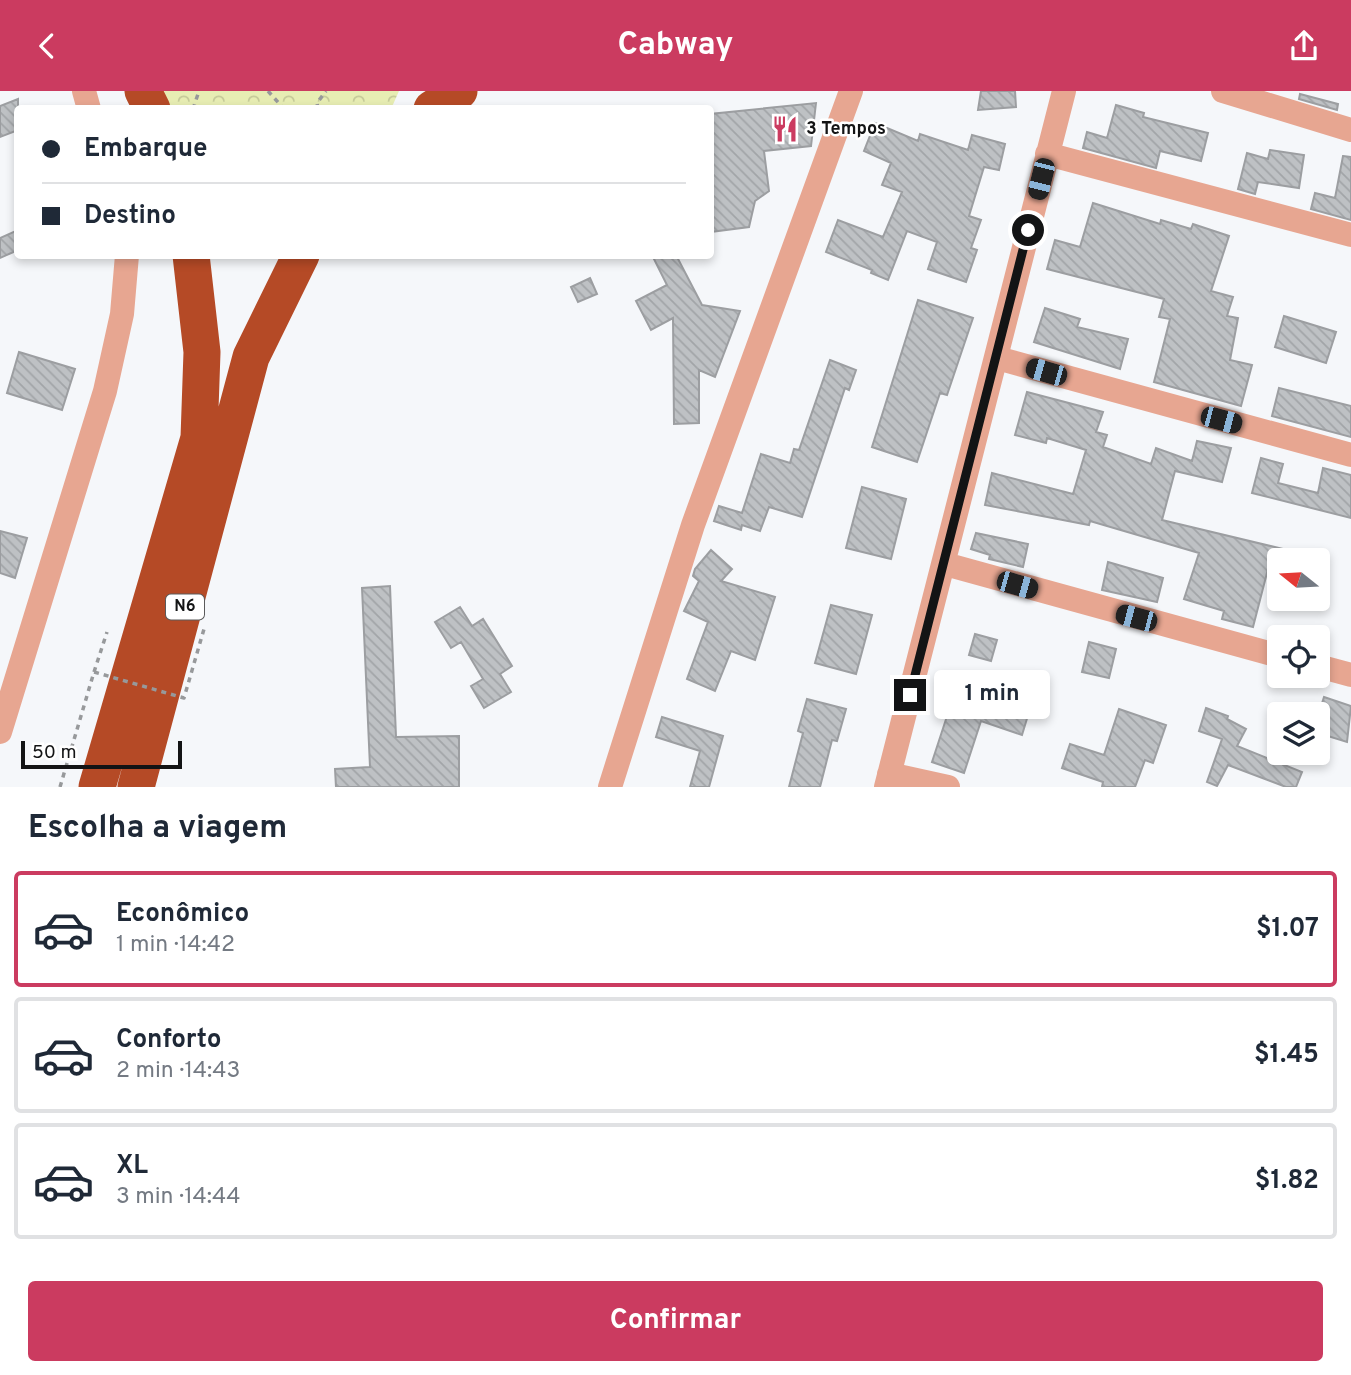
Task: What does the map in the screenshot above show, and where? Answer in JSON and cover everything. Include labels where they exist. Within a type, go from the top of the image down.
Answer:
[{"type":"highway","points":[[438,105],[459,91]]},
{"type":"highway","name":"N6","points":[[97,787],[199,438],[202,352],[191,259]]},
{"type":"highway","name":"N6","points":[[136,787],[251,357],[299,259]]},
{"type":"street","points":[[610,787],[693,525],[852,91]]},
{"type":"street","points":[[948,787],[888,781],[1063,91]]},
{"type":"street","points":[[1223,91],[1351,129]]},
{"type":"street","points":[[1047,154],[1351,235]]},
{"type":"street","points":[[0,733],[105,391],[122,314],[127,259]]},
{"type":"street","points":[[997,358],[1351,455]]},
{"type":"street","points":[[945,564],[1267,653]]},
{"type":"street","points":[[1330,669],[1351,675]]},
{"type":"path","points":[[268,91],[280,105]]},
{"type":"path","points":[[94,673],[184,698],[204,629]]},
{"type":"path","points":[[60,787],[107,632]]},
{"type":"green space","points":[[153,91],[399,91],[393,105],[160,105]]},
{"type":"building","points":[[981,91],[1015,91],[1016,107],[978,110]]},
{"type":"building","points":[[1300,94],[1338,104],[1337,110],[1299,99]]},
{"type":"building","points":[[18,99],[18,105],[14,105],[14,132],[0,137],[0,106]]},
{"type":"building","points":[[816,103],[811,146],[764,151],[769,191],[755,201],[749,227],[714,231],[714,114]]},
{"type":"building","points":[[1116,105],[1144,113],[1143,117],[1208,133],[1201,161],[1160,151],[1156,168],[1083,148],[1087,132],[1107,138]]},
{"type":"building","points":[[875,123],[918,141],[920,134],[968,150],[972,135],[1005,144],[999,170],[984,167],[969,216],[981,220],[971,248],[977,250],[966,282],[928,269],[937,242],[907,231],[888,280],[871,273],[872,270],[826,252],[838,220],[883,237],[902,192],[882,185],[891,163],[864,151]]},
{"type":"building","points":[[1270,150],[1304,155],[1299,188],[1258,182],[1255,194],[1238,189],[1247,153],[1268,159]]},
{"type":"building","points":[[1343,156],[1351,157],[1351,220],[1311,209],[1315,193],[1335,198]]},
{"type":"building","points":[[1093,203],[1160,224],[1161,220],[1191,229],[1193,224],[1229,236],[1211,291],[1233,297],[1227,316],[1238,318],[1230,360],[1252,365],[1241,406],[1154,382],[1170,319],[1159,317],[1164,299],[1047,269],[1055,240],[1080,247]]},
{"type":"building","points":[[14,232],[14,252],[0,258],[0,238]]},
{"type":"building","points":[[654,259],[678,259],[702,305],[740,311],[715,377],[699,370],[699,423],[674,424],[673,318],[651,330],[636,301],[667,285]]},
{"type":"building","points":[[590,278],[597,294],[578,302],[571,287]]},
{"type":"building","points":[[918,300],[973,318],[947,395],[940,393],[917,462],[872,447]]},
{"type":"building","points":[[1045,308],[1080,319],[1077,327],[1128,339],[1120,369],[1034,342]]},
{"type":"building","points":[[1284,316],[1336,332],[1326,363],[1275,347]]},
{"type":"building","points":[[19,352],[75,369],[62,410],[7,393]]},
{"type":"building","points":[[830,360],[856,370],[849,390],[845,388],[802,517],[769,507],[760,531],[742,525],[741,530],[714,521],[719,506],[742,513],[761,454],[790,463],[794,449],[799,450]]},
{"type":"building","points":[[1279,388],[1351,406],[1351,437],[1272,416]]},
{"type":"building","points":[[1027,392],[1103,412],[1096,432],[1107,435],[1103,447],[1151,464],[1156,448],[1192,461],[1197,441],[1231,448],[1222,482],[1175,471],[1162,520],[1279,548],[1267,548],[1267,573],[1253,627],[1222,619],[1224,611],[1184,599],[1199,553],[1090,521],[1089,525],[985,505],[992,473],[1073,494],[1086,450],[1047,438],[1046,443],[1015,435]]},
{"type":"building","points":[[1261,458],[1283,464],[1278,483],[1318,493],[1323,468],[1351,475],[1351,518],[1252,493]]},
{"type":"building","points":[[862,487],[906,499],[891,559],[846,548]]},
{"type":"building","points":[[0,531],[27,538],[15,578],[0,573]]},
{"type":"building","points":[[976,533],[1028,544],[1023,567],[989,559],[990,555],[971,549]]},
{"type":"building","points":[[711,550],[732,569],[721,581],[775,597],[755,660],[731,651],[715,691],[687,679],[708,622],[684,611],[699,581],[693,576],[695,569]]},
{"type":"building","points":[[1108,562],[1163,578],[1157,602],[1102,590]]},
{"type":"building","points":[[390,586],[396,737],[459,736],[459,787],[336,787],[335,769],[370,767],[362,588]]},
{"type":"building","points":[[831,605],[872,615],[856,674],[815,663]]},
{"type":"building","points":[[460,607],[472,626],[483,619],[512,666],[500,674],[511,692],[484,708],[471,686],[483,679],[461,642],[451,648],[435,622]]},
{"type":"building","points":[[975,634],[997,640],[991,661],[969,655]]},
{"type":"building","points":[[1089,642],[1116,649],[1109,678],[1082,672]]},
{"type":"building","points":[[1012,682],[1036,689],[1022,735],[981,721],[964,773],[932,762],[950,707],[938,703],[944,686],[999,704],[1000,699],[1006,701]]},
{"type":"building","points":[[1324,697],[1351,706],[1347,742],[1330,737],[1330,702],[1322,702]]},
{"type":"building","points":[[807,699],[846,709],[837,741],[832,740],[820,787],[789,787],[803,733],[798,731]]},
{"type":"building","points":[[1206,708],[1228,716],[1227,719],[1246,729],[1237,746],[1267,758],[1267,765],[1284,765],[1302,772],[1296,787],[1286,787],[1228,765],[1217,786],[1207,782],[1222,739],[1199,731]]},
{"type":"building","points":[[1119,709],[1166,725],[1153,763],[1145,760],[1135,787],[1102,787],[1103,782],[1062,768],[1070,744],[1104,755]]},
{"type":"building","points":[[662,717],[723,736],[709,787],[690,787],[700,751],[656,737]]},
{"type":"place","name":"3 Tempos","points":[[785,129]]},
{"type":"route","points":[[910,695],[1028,230]]}]
